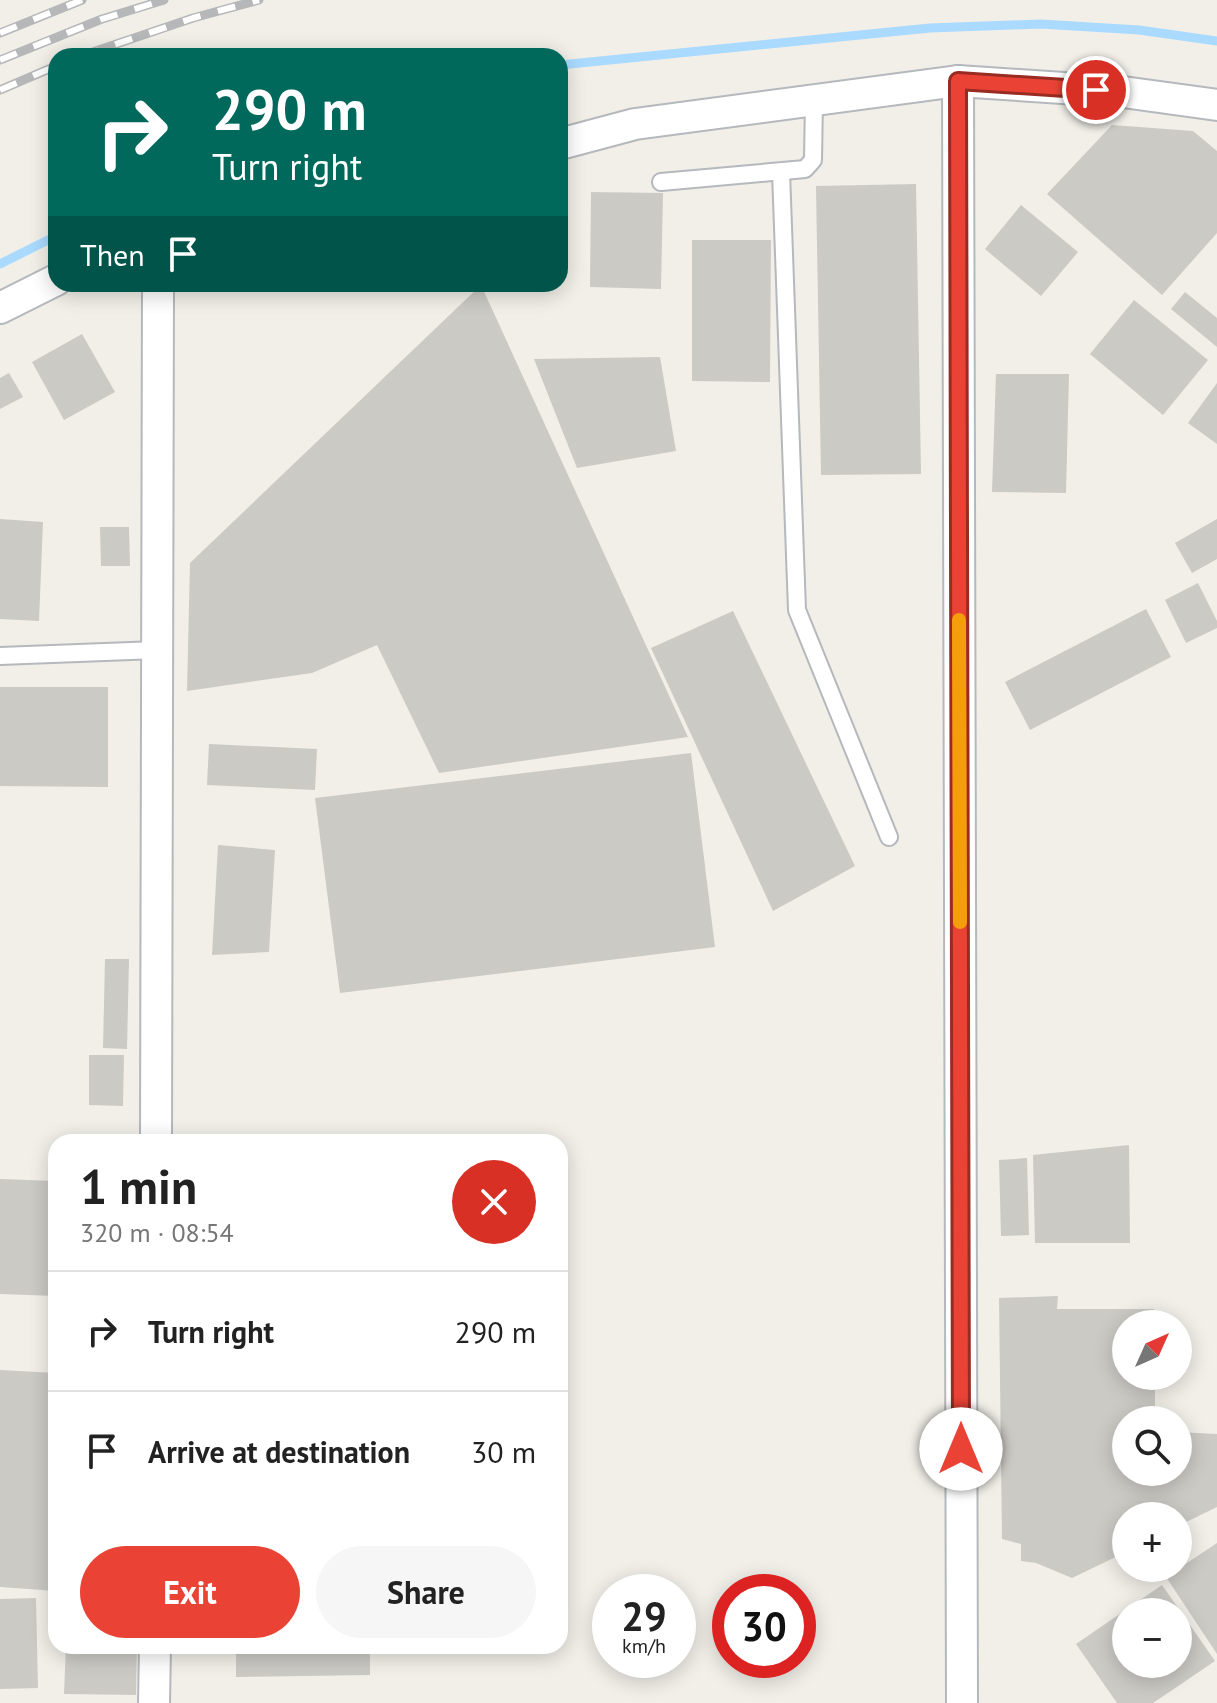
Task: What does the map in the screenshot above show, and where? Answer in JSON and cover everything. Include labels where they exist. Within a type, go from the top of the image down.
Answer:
[{"type":"street","points":[[958,81],[962,1703]]},
{"type":"street","points":[[568,142],[635,124],[958,81],[1123,92],[1217,105]]},
{"type":"street","points":[[0,308],[48,284]]},
{"type":"street","points":[[156,1134],[158,292]]},
{"type":"street","points":[[154,1703],[155,1654]]},
{"type":"lane","points":[[661,182],[805,169],[813,160],[814,100]]},
{"type":"lane","points":[[781,172],[797,610],[889,837]]},
{"type":"lane","points":[[0,656],[157,650]]},
{"type":"building","points":[[1112,125],[1193,131],[1217,151],[1217,233],[1162,295],[1047,194]]},
{"type":"building","points":[[916,184],[921,474],[821,475],[816,186]]},
{"type":"building","points":[[591,192],[663,193],[661,289],[590,287]]},
{"type":"building","points":[[1021,205],[1078,252],[1041,296],[985,249]]},
{"type":"building","points":[[692,240],[771,240],[770,382],[692,381]]},
{"type":"building","points":[[474,292],[484,292],[688,737],[439,773],[377,645],[312,673],[187,691],[190,563]]},
{"type":"building","points":[[1185,292],[1217,318],[1217,347],[1171,309]]},
{"type":"building","points":[[1134,300],[1208,360],[1163,415],[1090,354]]},
{"type":"building","points":[[82,334],[115,392],[64,420],[32,362]]},
{"type":"building","points":[[660,357],[676,451],[577,468],[534,359]]},
{"type":"building","points":[[9,373],[23,397],[0,409],[0,378]]},
{"type":"building","points":[[996,374],[1069,374],[1066,493],[992,492]]},
{"type":"building","points":[[1217,383],[1217,444],[1188,423]]},
{"type":"building","points":[[0,519],[43,522],[39,621],[0,619]]},
{"type":"building","points":[[1217,519],[1217,559],[1192,573],[1175,543]]},
{"type":"building","points":[[100,527],[129,527],[130,566],[101,566]]},
{"type":"building","points":[[1198,583],[1217,621],[1217,628],[1186,643],[1165,600]]},
{"type":"building","points":[[1146,609],[1171,657],[1030,730],[1005,682]]},
{"type":"building","points":[[733,611],[855,866],[773,911],[651,648]]},
{"type":"building","points":[[0,687],[108,687],[108,787],[0,786]]},
{"type":"building","points":[[209,744],[317,749],[315,790],[207,785]]},
{"type":"building","points":[[691,753],[715,947],[340,993],[315,798]]},
{"type":"building","points":[[218,845],[275,850],[269,952],[212,955]]},
{"type":"building","points":[[105,959],[129,959],[127,1049],[103,1048]]},
{"type":"building","points":[[89,1055],[124,1055],[123,1106],[89,1105]]},
{"type":"building","points":[[1129,1145],[1130,1243],[1035,1243],[1033,1155]]},
{"type":"building","points":[[1027,1158],[1029,1235],[1001,1236],[999,1160]]},
{"type":"building","points":[[0,1179],[48,1181],[48,1296],[0,1294]]},
{"type":"building","points":[[1058,1296],[1057,1309],[1154,1309],[1112,1310],[1112,1390],[1155,1390],[1155,1406],[1112,1406],[1112,1486],[1192,1486],[1192,1433],[1217,1434],[1217,1507],[1192,1519],[1192,1502],[1112,1502],[1112,1559],[1072,1578],[1036,1563],[1021,1561],[1021,1544],[1002,1539],[999,1298]]},
{"type":"building","points":[[0,1370],[48,1373],[48,1590],[0,1587]]},
{"type":"building","points":[[1217,1543],[1217,1654],[1192,1616],[1192,1598],[1180,1598],[1169,1582],[1192,1582],[1192,1560]]},
{"type":"building","points":[[1162,1585],[1171,1598],[1143,1598]]},
{"type":"building","points":[[36,1598],[38,1688],[0,1689],[0,1599]]},
{"type":"building","points":[[1112,1619],[1112,1678],[1190,1678],[1153,1703],[1117,1703],[1076,1644]]},
{"type":"building","points":[[1192,1628],[1215,1661],[1192,1677]]},
{"type":"building","points":[[66,1654],[137,1654],[136,1695],[64,1694]]},
{"type":"building","points":[[236,1654],[370,1654],[370,1675],[236,1677]]},
{"type":"waterway","points":[[568,64],[930,28],[1041,24],[1139,30],[1217,41]]},
{"type":"waterway","points":[[0,264],[48,240]]},
{"type":"railway","points":[[0,33],[82,0]]},
{"type":"railway","points":[[0,60],[102,19],[164,0]]},
{"type":"railway","points":[[105,48],[193,18],[259,0]]},
{"type":"railway","points":[[0,90],[48,69]]},
{"type":"slow traffic","points":[[959,620],[960,922]]},
{"type":"route","points":[[961,1449],[958,81],[1096,90]]}]
